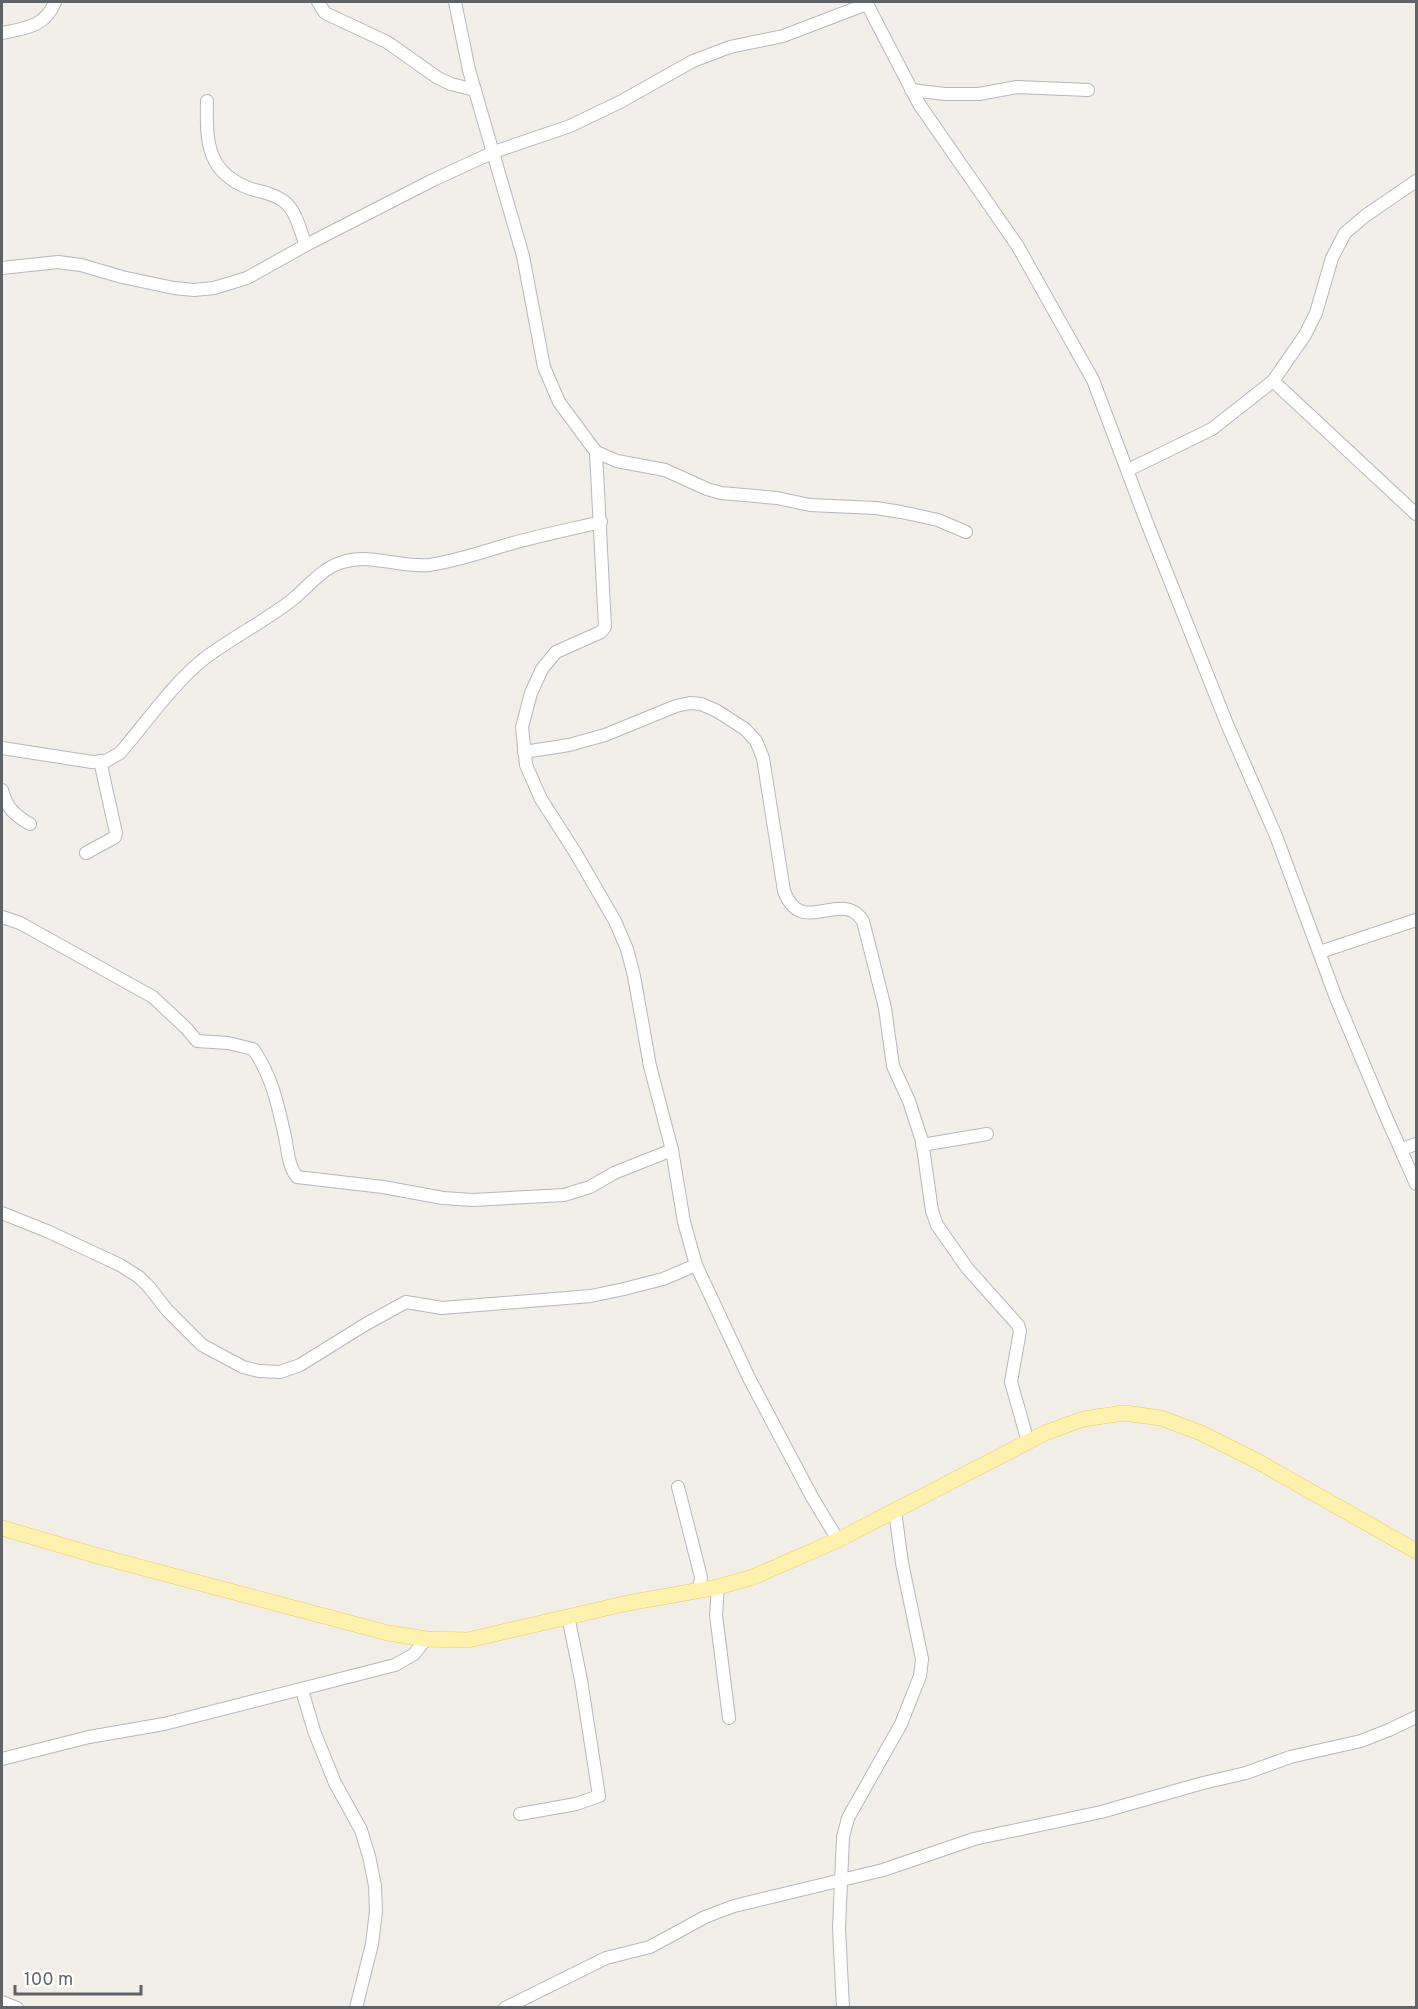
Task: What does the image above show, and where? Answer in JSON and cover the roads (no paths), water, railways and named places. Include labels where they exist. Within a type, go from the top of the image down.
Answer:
[{"type":"main road","points":[[2,1528],[98,1556],[388,1633],[426,1639],[468,1640],[568,1616],[718,1587],[753,1577],[838,1540],[1028,1442],[1083,1419],[1124,1413],[1161,1418],[1201,1433],[1257,1461],[1416,1551]]},
{"type":"street","points":[[2,33],[33,26],[47,17],[55,2]]},
{"type":"street","points":[[318,2],[325,13],[387,42],[438,78],[475,90]]},
{"type":"street","points":[[455,2],[475,90],[523,256],[544,367],[559,402],[596,452],[617,461],[665,470],[721,493],[777,498],[810,505],[876,508],[938,520],[966,532]]},
{"type":"street","points":[[2,268],[58,262],[81,265],[122,277],[174,288],[214,288],[247,278],[433,180],[494,152],[570,126],[620,102],[693,61],[730,47],[783,36],[867,3],[911,90],[945,144],[1007,230],[1093,380],[1224,715],[1273,826],[1336,998],[1416,1184]]},
{"type":"street","points":[[911,90],[945,94],[979,94],[1017,87],[1088,90]]},
{"type":"street","points":[[207,101],[207,129],[215,164],[241,185],[276,196],[286,202],[294,212],[306,245]]},
{"type":"street","points":[[1128,470],[1212,429],[1273,381],[1305,336],[1316,313],[1332,258],[1345,233],[1365,216],[1416,182]]},
{"type":"street","points":[[1273,381],[1416,514]]},
{"type":"street","points":[[596,452],[605,627],[601,632],[556,652],[542,669],[531,693],[522,727],[526,765],[541,799],[615,921],[627,949],[650,1066],[672,1150],[684,1222],[696,1265],[749,1378],[812,1497],[838,1540]]},
{"type":"street","points":[[2,748],[92,762],[105,761],[120,753],[187,674],[205,658],[293,600],[328,569],[341,562],[358,558],[403,565],[426,565],[450,561],[512,543],[601,522]]},
{"type":"street","points":[[524,752],[569,745],[605,735],[676,706],[690,703],[701,704],[717,711],[745,729],[756,741],[763,758],[784,891],[788,900],[801,912],[810,914],[846,908],[859,914],[863,921],[885,1008],[893,1066],[909,1101],[922,1145],[927,1189],[937,1225],[967,1268],[1018,1325],[1019,1341],[1011,1382],[1028,1442]]},
{"type":"street","points":[[86,853],[115,837],[116,833],[100,761]]},
{"type":"street","points":[[2,790],[8,808],[30,824]]},
{"type":"street","points":[[2,917],[20,922],[153,997],[197,1041],[228,1043],[253,1049],[271,1080],[281,1115],[291,1166],[297,1177],[473,1200],[564,1195],[590,1187],[614,1173],[672,1150]]},
{"type":"street","points":[[1320,952],[1416,920]]},
{"type":"street","points":[[922,1145],[987,1134]]},
{"type":"street","points":[[1402,1149],[1416,1144]]},
{"type":"street","points":[[2,1213],[120,1265],[139,1277],[179,1324],[202,1345],[243,1367],[259,1371],[280,1372],[300,1365],[406,1302],[442,1308],[591,1296],[653,1281],[696,1265]]},
{"type":"street","points":[[678,1487],[701,1577],[699,1590]]},
{"type":"street","points":[[843,2007],[839,1881],[843,1837],[848,1818],[901,1724],[920,1676],[922,1659],[902,1563],[895,1511]]},
{"type":"street","points":[[718,1587],[716,1615],[729,1718]]},
{"type":"street","points":[[520,1815],[576,1804],[599,1796],[581,1680],[568,1616]]},
{"type":"street","points":[[2,1759],[89,1737],[164,1724],[395,1665],[414,1654],[426,1639]]},
{"type":"street","points":[[302,1690],[314,1731],[335,1783],[361,1830],[375,1886],[372,1944],[356,2007]]},
{"type":"street","points":[[505,2007],[606,1958],[650,1947],[705,1917],[734,1906],[903,1864],[974,1839],[1101,1812],[1246,1773],[1290,1757],[1360,1742],[1416,1717]]},
{"type":"street","points":[[2,2002],[17,2007]]}]
